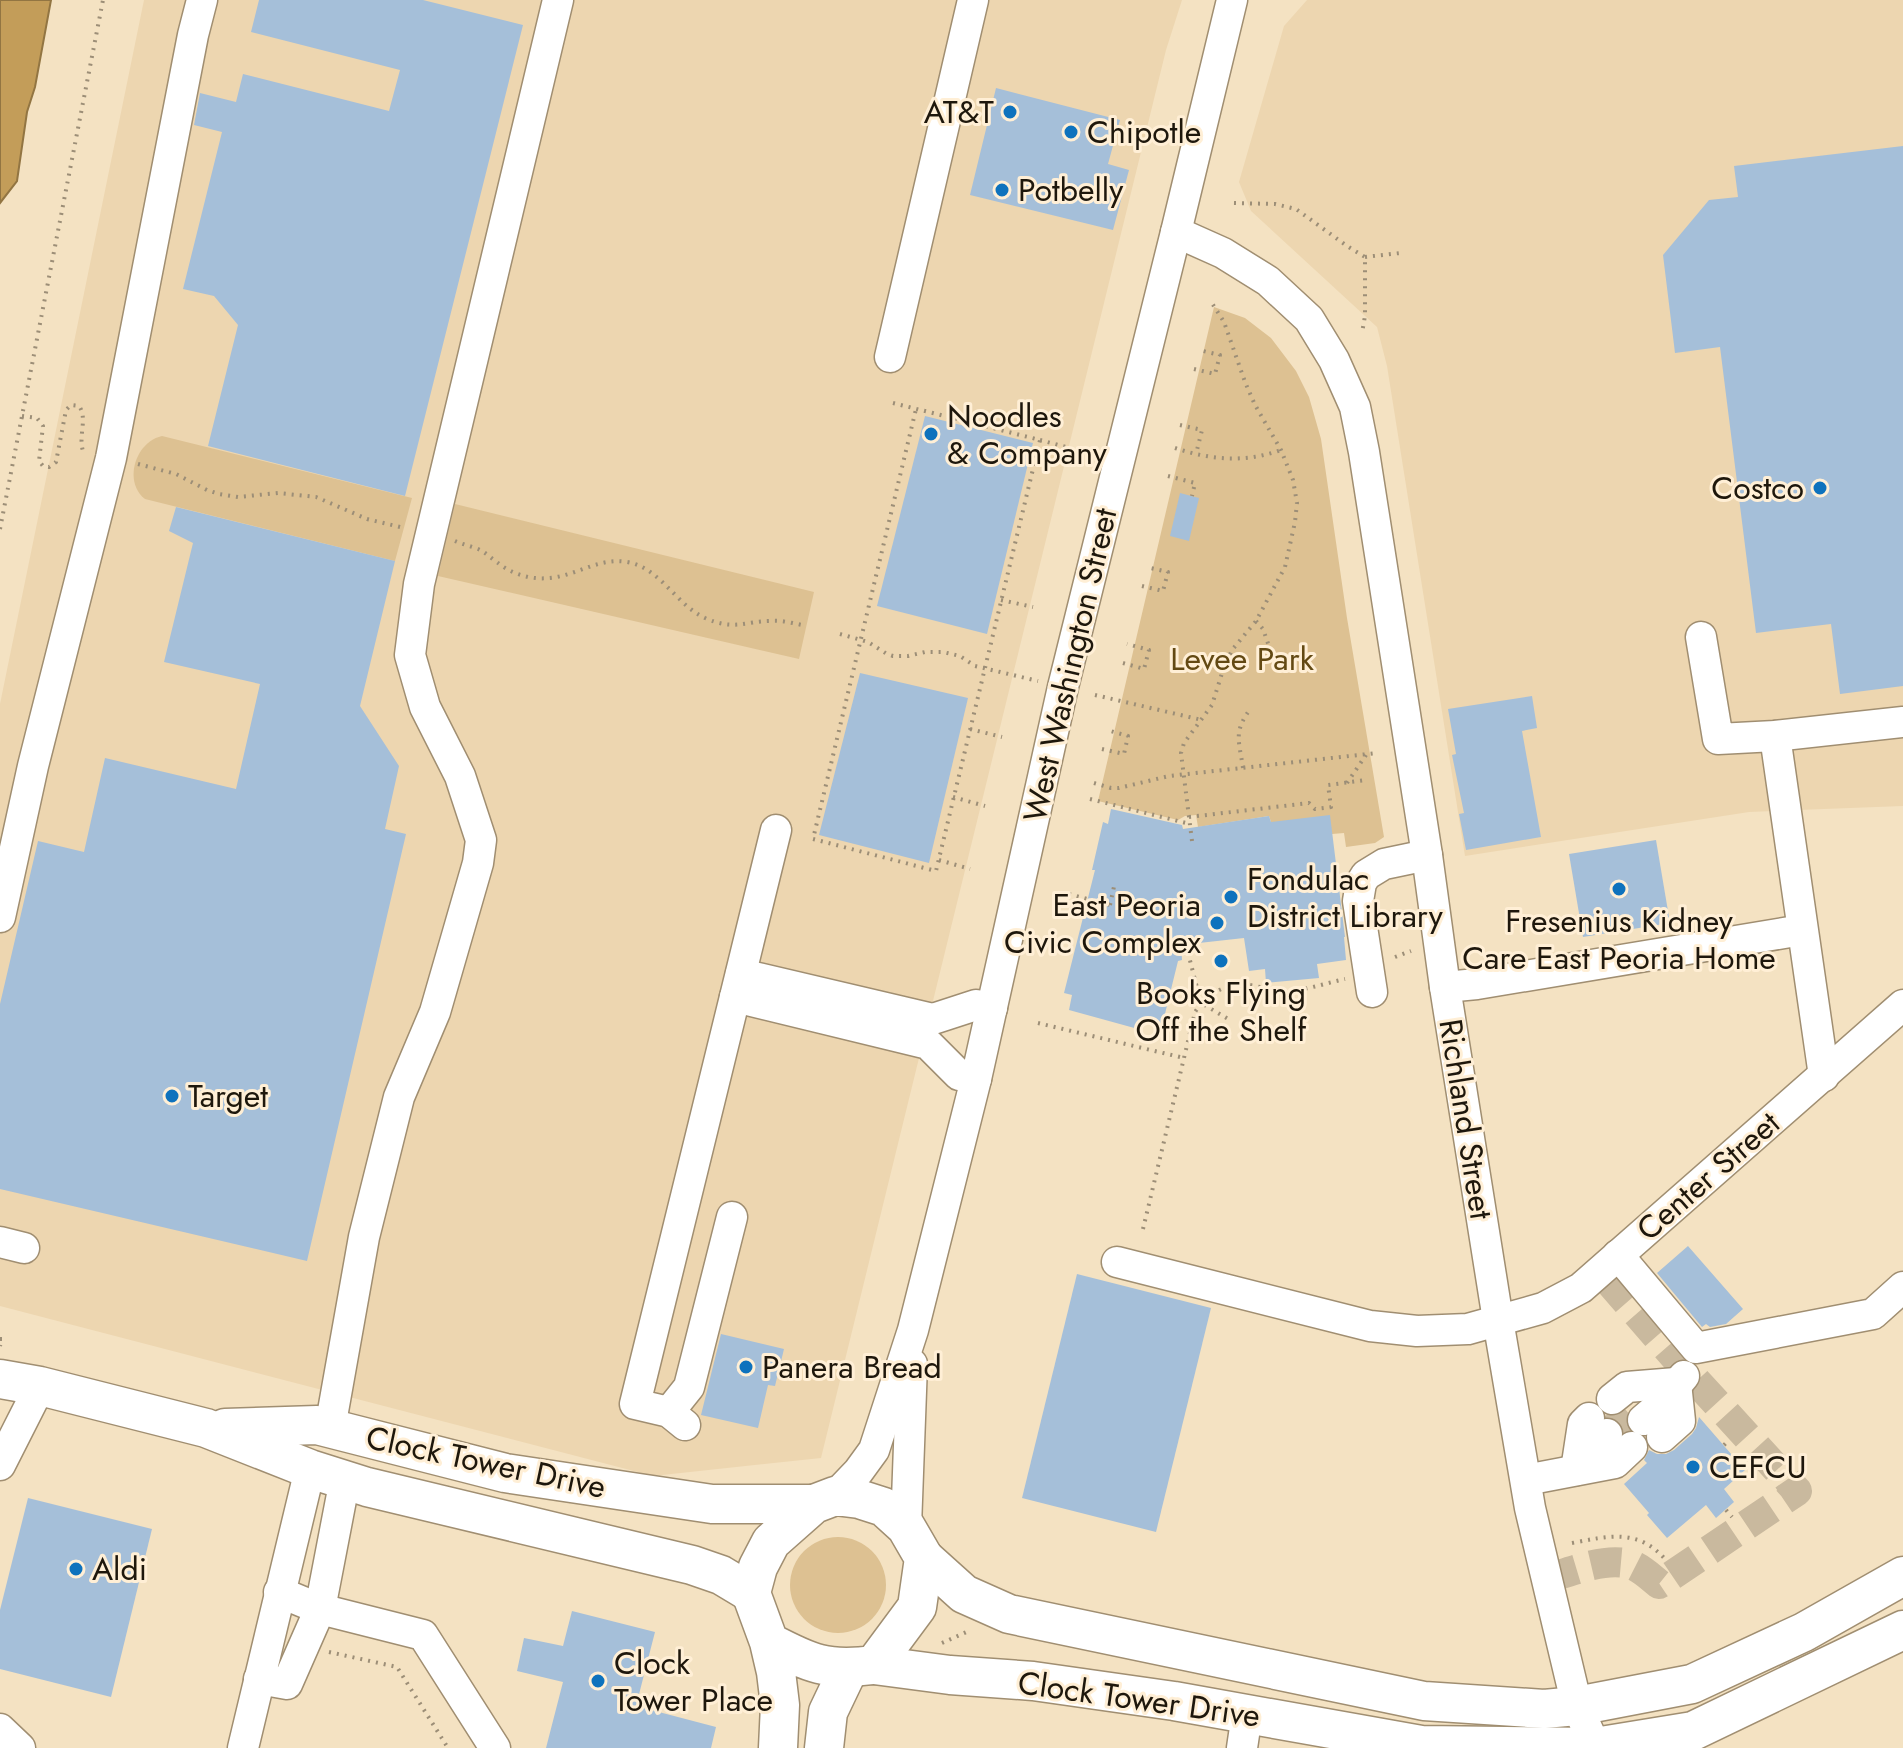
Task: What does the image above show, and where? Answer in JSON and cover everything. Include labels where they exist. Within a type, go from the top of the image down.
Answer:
[{"type":"main road","name":"Clock Tower Drive","points":[[0,1379],[40,1386],[206,1428],[367,1487],[692,1565],[721,1575],[751,1593]]},
{"type":"main road","name":"Clock Tower Drive","points":[[206,1428],[317,1425],[505,1473],[706,1503],[824,1500]]},
{"type":"main road","points":[[328,1474],[365,1462],[533,1499],[683,1511],[706,1503]]},
{"type":"main road","points":[[778,1748],[780,1705],[776,1672],[751,1593],[758,1567],[771,1542],[824,1500],[859,1499],[884,1507],[915,1542],[917,1607],[862,1666],[828,1712],[824,1748]]},
{"type":"main road","name":"Clock Tower Drive","points":[[915,1542],[964,1594],[1009,1614],[1424,1701],[1544,1709],[1577,1706],[1692,1684],[1804,1632],[1903,1576]]},
{"type":"main road","name":"Clock Tower Drive","points":[[862,1666],[1033,1681],[1174,1701],[1244,1731],[1421,1745],[1596,1747],[1693,1731],[1903,1630]]},
{"type":"main road","points":[[769,1642],[820,1666],[862,1666]]},
{"type":"street","points":[[0,917],[33,766],[111,458],[189,51],[202,0]]},
{"type":"street","points":[[330,1428],[364,1237],[399,1097],[435,1012],[478,863],[481,840],[460,776],[425,707],[410,655],[419,584],[558,0]]},
{"type":"street","points":[[890,357],[973,0]]},
{"type":"street","name":"West Washington Street","points":[[824,1500],[858,1472],[874,1450],[913,1330],[976,1079],[1063,687],[1232,0]]},
{"type":"street","name":"Richland Street","points":[[1176,232],[1223,253],[1268,281],[1309,319],[1334,360],[1355,407],[1530,1508],[1577,1706],[1596,1747]]},
{"type":"street","points":[[1701,637],[1718,739],[1903,722]]},
{"type":"street","points":[[1775,736],[1824,1076]]},
{"type":"street","points":[[732,1217],[689,1387],[677,1419],[635,1404],[776,830]]},
{"type":"street","points":[[1364,984],[1358,901],[1361,883],[1366,875],[1384,864],[1427,855]]},
{"type":"street","points":[[1445,987],[1802,930]]},
{"type":"street","points":[[738,986],[933,1019],[976,1005],[992,1008]]},
{"type":"street","points":[[738,986],[928,1044],[959,1075],[976,1079]]},
{"type":"street","name":"Center Street","points":[[1117,1262],[1370,1326],[1417,1331],[1463,1330],[1543,1308],[1581,1288],[1903,1005]]},
{"type":"street","points":[[1618,1255],[1696,1348],[1873,1314],[1903,1287]]},
{"type":"street","name":"West Washington Street","points":[[913,1330],[915,1542]]},
{"type":"street","points":[[1526,1480],[1576,1470],[1621,1473],[1626,1427],[1635,1395],[1682,1378],[1680,1421],[1626,1427],[1592,1430],[1576,1470]]},
{"type":"street","points":[[0,1465],[40,1386]]},
{"type":"street","points":[[273,1682],[279,1592],[328,1474]]},
{"type":"street","points":[[243,1748],[273,1682],[320,1609],[328,1474]]},
{"type":"street","points":[[279,1592],[320,1609],[423,1635],[495,1748]]},
{"type":"street","points":[[0,1729],[20,1748]]},
{"type":"path","points":[[0,529],[103,0]]},
{"type":"path","points":[[1234,203],[1275,204],[1296,209],[1365,257],[1400,253]]},
{"type":"path","points":[[1362,333],[1365,257]]},
{"type":"path","points":[[1192,841],[1181,753],[1184,743],[1216,696],[1232,650],[1256,621],[1285,567],[1297,503],[1293,480],[1281,450],[1255,405],[1224,322],[1210,300]]},
{"type":"path","points":[[1194,369],[1215,374],[1220,355],[1199,350]]},
{"type":"path","points":[[893,403],[1070,448]]},
{"type":"path","points":[[22,416],[37,418],[43,426],[39,461],[49,467],[56,462],[66,410],[71,405],[79,406],[83,412],[80,443],[83,451],[95,455]]},
{"type":"path","points":[[916,409],[813,839],[936,871],[1040,440]]},
{"type":"path","points":[[1180,425],[1202,430],[1196,454]]},
{"type":"path","points":[[1175,448],[1214,459],[1235,460],[1281,450]]},
{"type":"path","points":[[138,464],[176,474],[219,494],[238,497],[278,493],[316,497],[367,519],[411,530]]},
{"type":"path","points":[[1168,476],[1195,483],[1192,496]]},
{"type":"path","points":[[452,540],[478,549],[509,571],[530,577],[559,577],[602,563],[627,562],[652,573],[684,604],[714,621],[728,625],[771,621],[802,625]]},
{"type":"path","points":[[1142,586],[1163,591],[1168,572],[1146,567]]},
{"type":"path","points":[[1001,600],[1033,607]]},
{"type":"path","points":[[1256,621],[1263,629],[1271,652]]},
{"type":"path","points":[[840,634],[868,642],[893,656],[943,652],[960,656],[975,666],[1043,682]]},
{"type":"path","points":[[1123,663],[1144,669],[1149,650],[1127,644]]},
{"type":"path","points":[[1227,661],[1245,669]]},
{"type":"path","points":[[1095,695],[1202,720]]},
{"type":"path","points":[[1243,768],[1239,727],[1251,708]]},
{"type":"path","points":[[970,729],[1002,737]]},
{"type":"path","points":[[1102,749],[1124,754],[1128,736],[1107,730]]},
{"type":"path","points":[[1094,783],[1119,788],[1184,774],[1377,753]]},
{"type":"path","points":[[1347,783],[1367,754]]},
{"type":"path","points":[[1090,799],[1190,820],[1309,803],[1315,809],[1331,807],[1328,785],[1366,780]]},
{"type":"path","points":[[953,797],[985,806]]},
{"type":"path","points":[[939,860],[970,869]]},
{"type":"path","points":[[1069,894],[1112,906],[1115,882]]},
{"type":"path","points":[[1186,945],[1201,1003],[1230,1020]]},
{"type":"path","points":[[1143,1229],[1195,1012],[1201,1003],[1213,992],[1227,987],[1248,985],[1289,991],[1364,984]]},
{"type":"path","points":[[1038,1023],[1184,1058]]},
{"type":"path","points":[[0,1339],[0,1346]]},
{"type":"path","points":[[1726,1510],[1732,1517]]},
{"type":"path","points":[[1572,1543],[1619,1535],[1650,1545],[1666,1560]]},
{"type":"path","points":[[931,1649],[979,1626]]},
{"type":"path","points":[[330,1641],[327,1651],[397,1667],[448,1748]]},
{"type":"shaded area","points":[[0,0],[51,0],[35,87],[27,112],[17,181],[0,203]]},
{"type":"shaded area","points":[[144,0],[1182,0],[1166,50],[821,1458],[653,1476],[0,1306],[0,704]]},
{"type":"shaded area","points":[[1307,0],[1903,0],[1903,806],[1749,812],[1465,856],[1387,366],[1377,327],[1251,211],[1239,182],[1284,26]]},
{"type":"green space","name":"Levee Park","points":[[1214,307],[1245,318],[1271,338],[1296,371],[1309,397],[1321,439],[1384,837],[1375,843],[1346,847],[1344,833],[1332,834],[1271,822],[1269,816],[1198,827],[1196,815],[1178,820],[1098,801]]},
{"type":"green space","points":[[162,436],[412,498],[395,561],[145,499],[135,483],[135,463],[145,446]]},
{"type":"green space","points":[[455,504],[814,592],[799,659],[438,576]]},
{"type":"green space","points":[[838,1537],[856,1541],[872,1551],[882,1567],[886,1585],[882,1603],[872,1619],[856,1629],[838,1633],[820,1629],[804,1619],[794,1603],[790,1585],[794,1567],[804,1551],[820,1541]]},
{"type":"building","points":[[259,0],[423,0],[523,25],[405,496],[208,446],[238,325],[214,296],[183,289],[222,132],[194,125],[200,93],[236,102],[243,74],[389,111],[400,70],[251,32]]},
{"type":"building","points":[[996,88],[1120,120],[1108,164],[1129,170],[1113,230],[970,195]]},
{"type":"building","name":"Costco","points":[[1903,146],[1903,686],[1840,694],[1831,624],[1756,633],[1720,347],[1675,353],[1663,255],[1709,200],[1738,197],[1734,166]]},
{"type":"building","points":[[925,416],[1033,443],[987,634],[877,606]]},
{"type":"building","points":[[1180,493],[1199,498],[1189,541],[1170,536]]},
{"type":"building","name":"Target","points":[[176,507],[395,561],[360,706],[399,766],[385,829],[406,834],[307,1261],[0,1189],[0,1004],[38,841],[84,852],[105,758],[236,789],[260,684],[164,662],[193,543],[169,531]]},
{"type":"building","points":[[860,673],[968,698],[929,863],[819,835]]},
{"type":"building","points":[[1532,696],[1537,728],[1522,731],[1541,837],[1466,850],[1459,814],[1464,813],[1452,755],[1456,754],[1448,709]]},
{"type":"building","name":"East Peoria Civic Complex","points":[[1111,809],[1182,825],[1183,829],[1269,816],[1271,822],[1330,815],[1346,960],[1317,964],[1319,978],[1266,983],[1265,969],[1249,971],[1244,938],[1181,945],[1182,960],[1178,961],[1162,1026],[1140,1020],[1138,1029],[1069,1010],[1072,995],[1064,993],[1095,870],[1092,870],[1103,822],[1108,824]]},
{"type":"building","name":"Fresenius Kidney Care East Peoria Home","points":[[1656,840],[1670,923],[1583,937],[1569,854]]},
{"type":"building","points":[[1688,1246],[1743,1309],[1726,1324],[1710,1327],[1706,1324],[1702,1327],[1657,1273]]},
{"type":"building","points":[[1077,1274],[1211,1308],[1156,1532],[1022,1498]]},
{"type":"building","name":"Panera Bread","points":[[721,1334],[784,1349],[775,1386],[768,1385],[758,1428],[701,1415]]},
{"type":"building","name":"CEFCU","points":[[1699,1417],[1745,1470],[1724,1489],[1734,1502],[1716,1518],[1706,1505],[1667,1538],[1624,1484],[1647,1463],[1644,1460],[1649,1450],[1666,1454],[1674,1450],[1692,1434]]},
{"type":"building","name":"Aldi","points":[[28,1498],[152,1529],[111,1697],[0,1669],[0,1610]]},
{"type":"building","name":"Clock Tower Place","points":[[572,1611],[655,1632],[636,1706],[716,1727],[711,1748],[546,1748],[563,1682],[517,1671],[524,1638],[563,1646]]},
{"type":"tunnel","points":[[1548,1578],[1596,1564],[1615,1562],[1634,1566],[1659,1584],[1797,1491],[1600,1271]]},
{"type":"tunnel","points":[[1607,1434],[1630,1415]]},
{"type":"place","name":"AT&T","points":[[1010,112]]},
{"type":"place","name":"Chipotle","points":[[1071,132]]},
{"type":"place","name":"Potbelly","points":[[1002,190]]},
{"type":"place","name":"Noodles & Company","points":[[931,434]]},
{"type":"place","name":"Costco","points":[[1820,488]]},
{"type":"place","name":"Fresenius Kidney Care East Peoria Home","points":[[1619,889]]},
{"type":"place","name":"Fondulac District Library","points":[[1231,897]]},
{"type":"place","name":"East Peoria Civic Complex","points":[[1217,923]]},
{"type":"place","name":"Books Flying Off the Shelf","points":[[1221,961]]},
{"type":"place","name":"Target","points":[[172,1096]]},
{"type":"place","name":"Panera Bread","points":[[746,1367]]},
{"type":"place","name":"CEFCU","points":[[1693,1467]]},
{"type":"place","name":"Aldi","points":[[76,1569]]},
{"type":"place","name":"Clock Tower Place","points":[[598,1681]]}]
